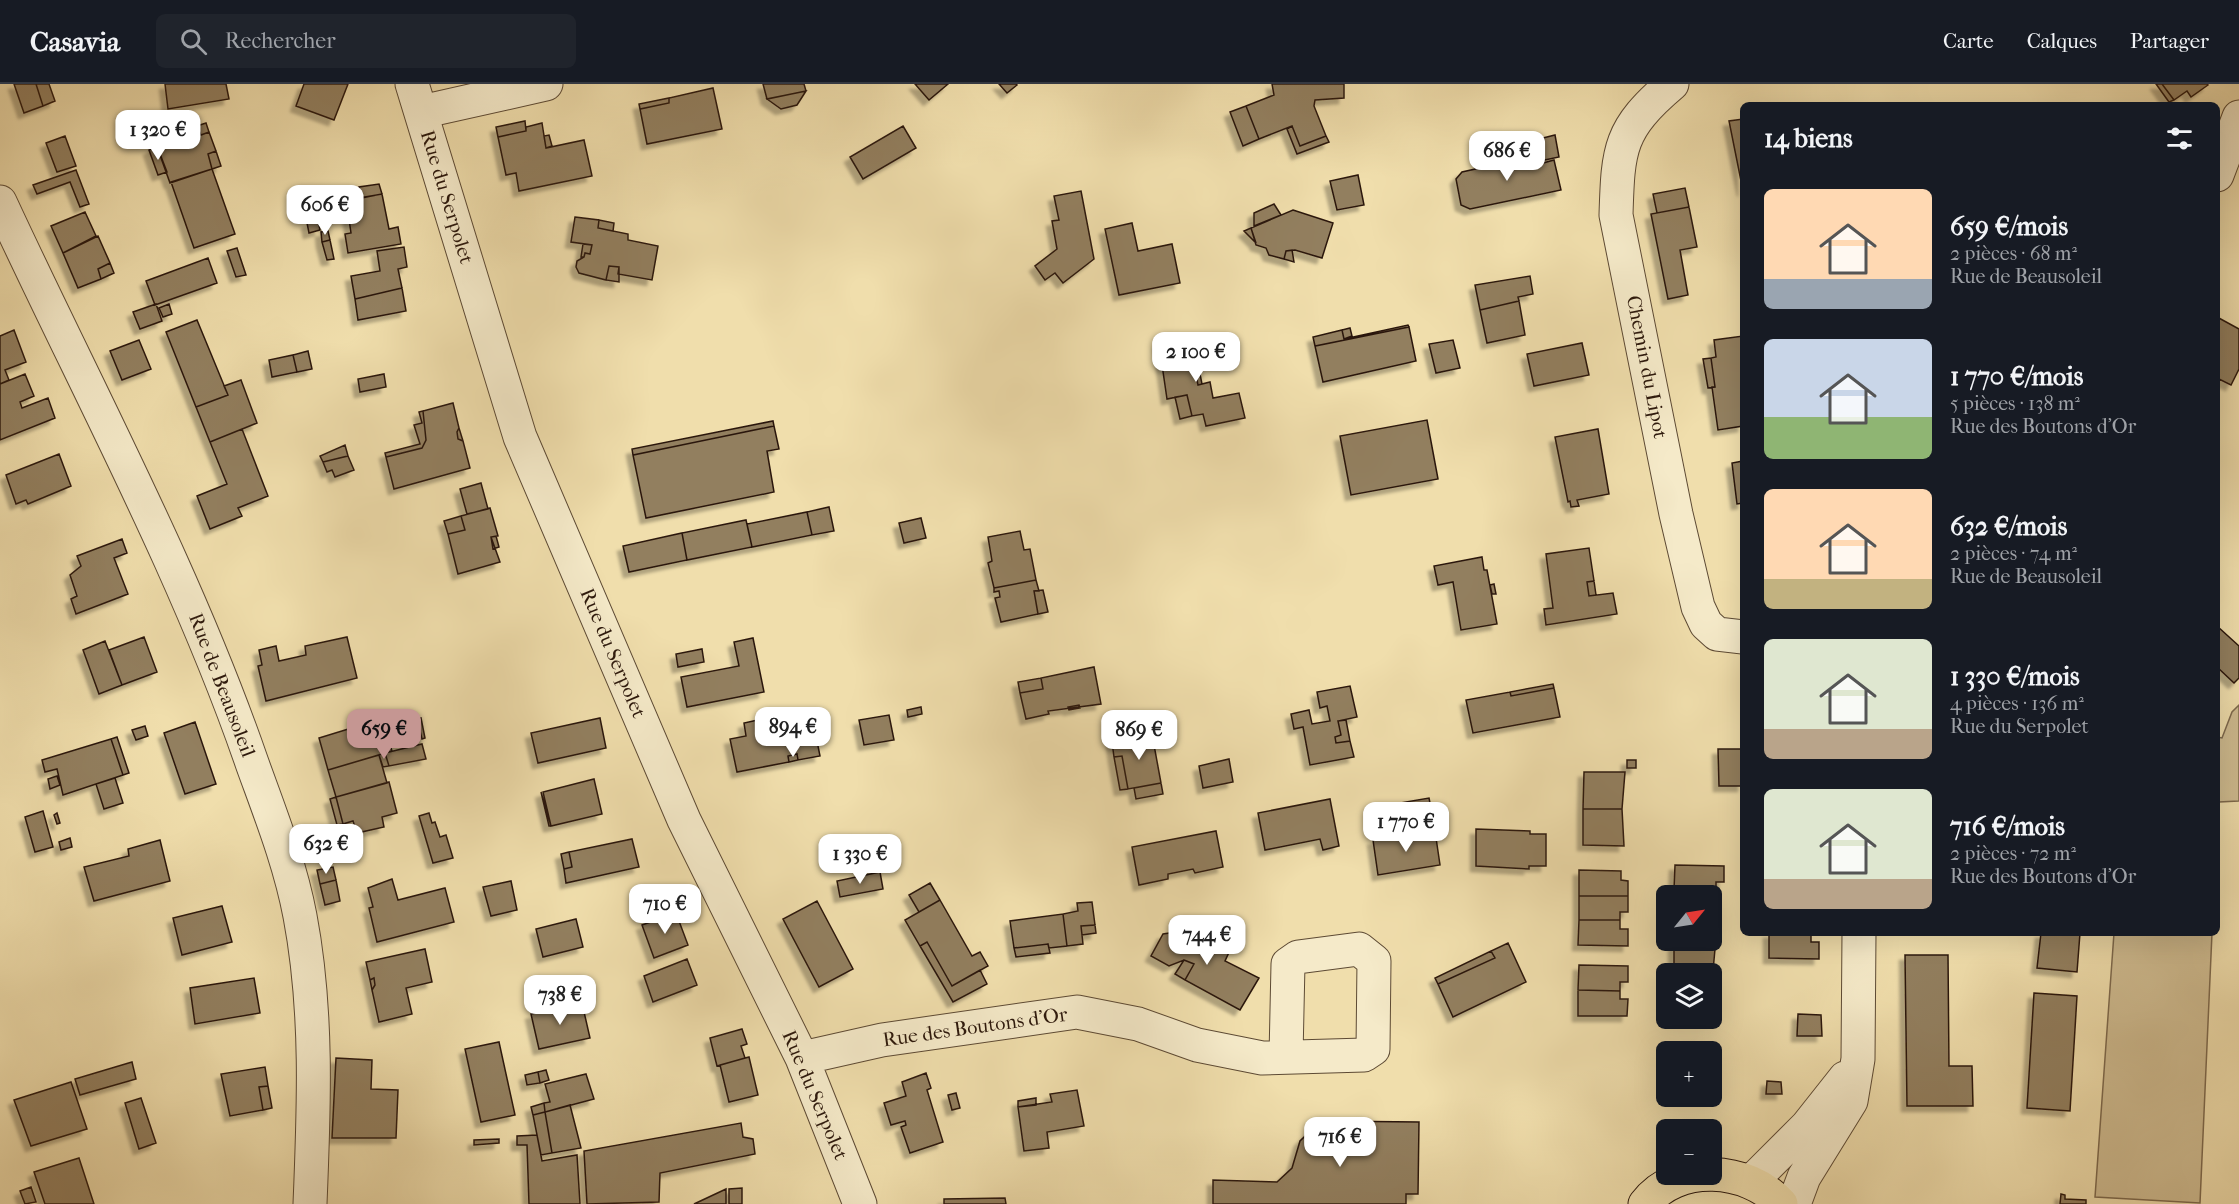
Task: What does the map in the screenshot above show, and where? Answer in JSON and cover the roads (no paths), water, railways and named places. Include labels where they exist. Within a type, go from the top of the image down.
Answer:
[{"type":"main road","points":[[1645,1204],[1671,1184],[1697,1175],[1725,1174],[1751,1182],[1773,1195],[1781,1204]]},
{"type":"street","points":[[417,98],[546,84]]},
{"type":"street","name":"Chemin du Lipot","points":[[1672,84],[1645,107],[1623,140],[1616,216],[1676,514],[1698,607],[1706,624],[1717,634],[1740,637]]},
{"type":"street","name":"Rue du Serpolet","points":[[417,98],[520,437],[684,820],[802,1058],[860,1204]]},
{"type":"street","points":[[2220,167],[2239,117]]},
{"type":"street","name":"Rue de Beausoleil","points":[[0,202],[194,610],[230,698],[290,872],[303,933],[313,1010],[310,1204]]},
{"type":"street","points":[[1794,1204],[1804,1177],[1851,1101],[1858,1059],[1859,936]]},
{"type":"street","name":"Rue des Boutons d'Or","points":[[802,1058],[882,1040],[1077,1012],[1138,1024],[1197,1045],[1262,1058],[1286,1056]]},
{"type":"street","points":[[1751,1182],[1807,1126],[1835,1093],[1858,1059]]}]
